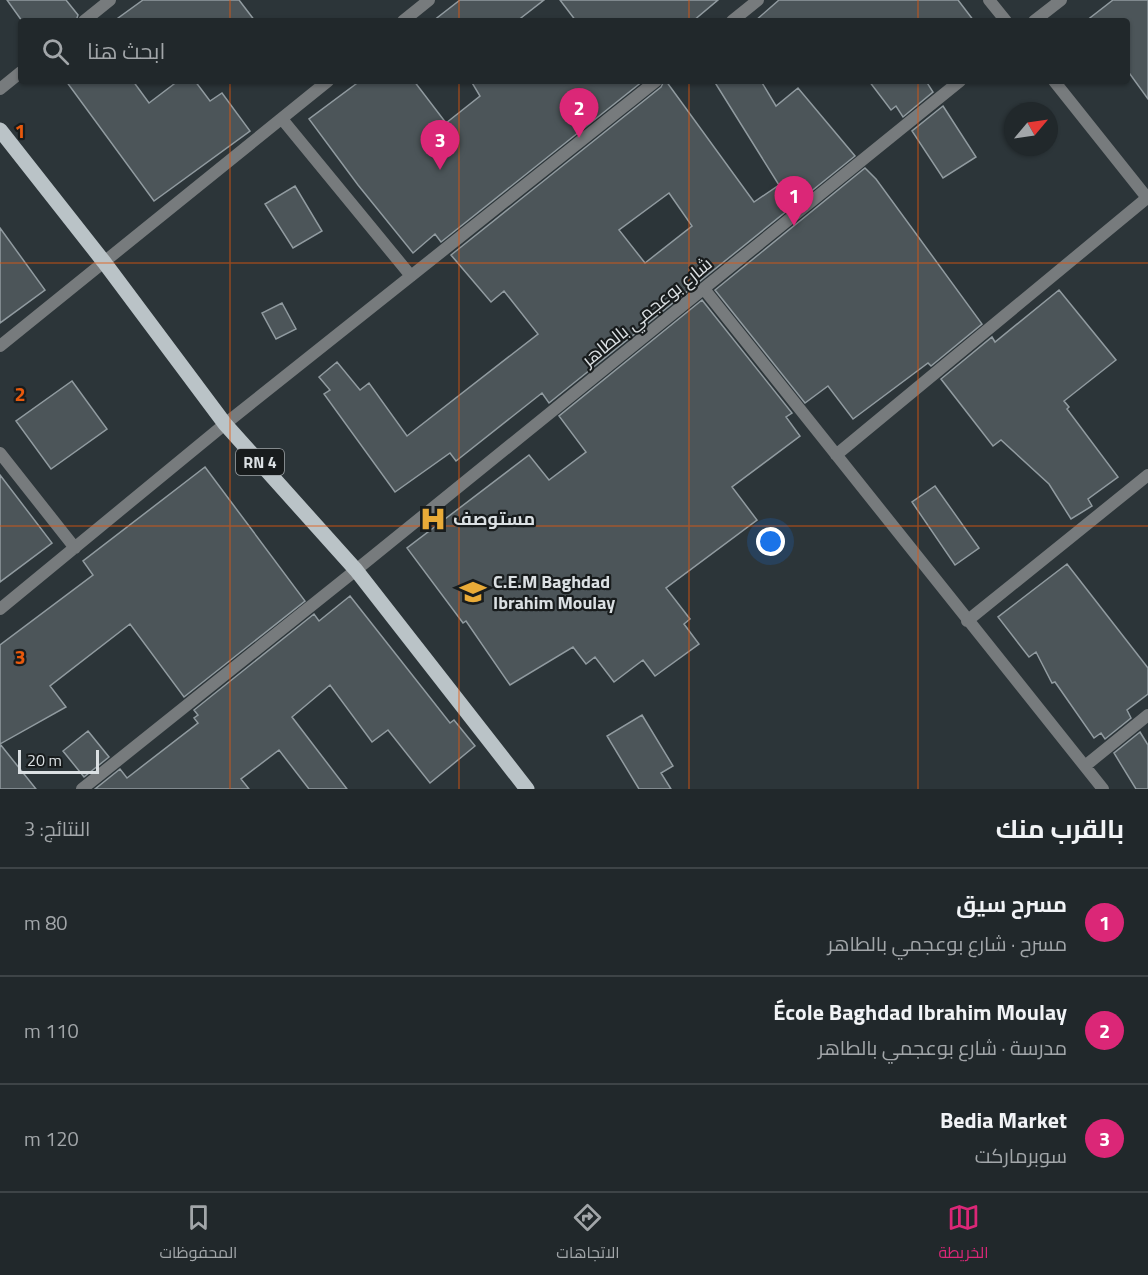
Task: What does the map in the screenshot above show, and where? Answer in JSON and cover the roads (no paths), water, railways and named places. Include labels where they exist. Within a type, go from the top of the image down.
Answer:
[{"type":"main road","name":"RN 4","points":[[0,129],[104,262],[225,424],[356,570],[527,789]]},
{"type":"street","points":[[88,18],[110,0]]},
{"type":"street","points":[[407,18],[429,0]]},
{"type":"street","points":[[736,18],[758,0]]},
{"type":"street","points":[[989,0],[1004,18]]},
{"type":"street","points":[[1038,18],[1061,0]]},
{"type":"street","points":[[0,89],[18,74]]},
{"type":"street","points":[[0,346],[324,84]]},
{"type":"street","points":[[0,609],[225,424],[652,84]]},
{"type":"street","name":"شارع بوعجمي بالطاهر","points":[[82,789],[956,84]]},
{"type":"street","points":[[836,455],[1148,198],[1056,84]]},
{"type":"street","points":[[282,119],[411,276]]},
{"type":"street","points":[[704,289],[1103,789]]},
{"type":"street","points":[[0,453],[75,548]]},
{"type":"street","points":[[967,621],[1148,475]]},
{"type":"street","points":[[1085,766],[1148,715]]},
{"type":"place","name":"École Baghdad Ibrahim Moulay","points":[[579,138]]},
{"type":"place","name":"Bedia Market","points":[[440,170]]},
{"type":"place","name":"مسرح سيق","points":[[794,226]]},
{"type":"place","name":"مستوصف","points":[[433,519]]},
{"type":"place","name":"C.E.M Baghdad Ibrahim Moulay","points":[[473,592]]}]
